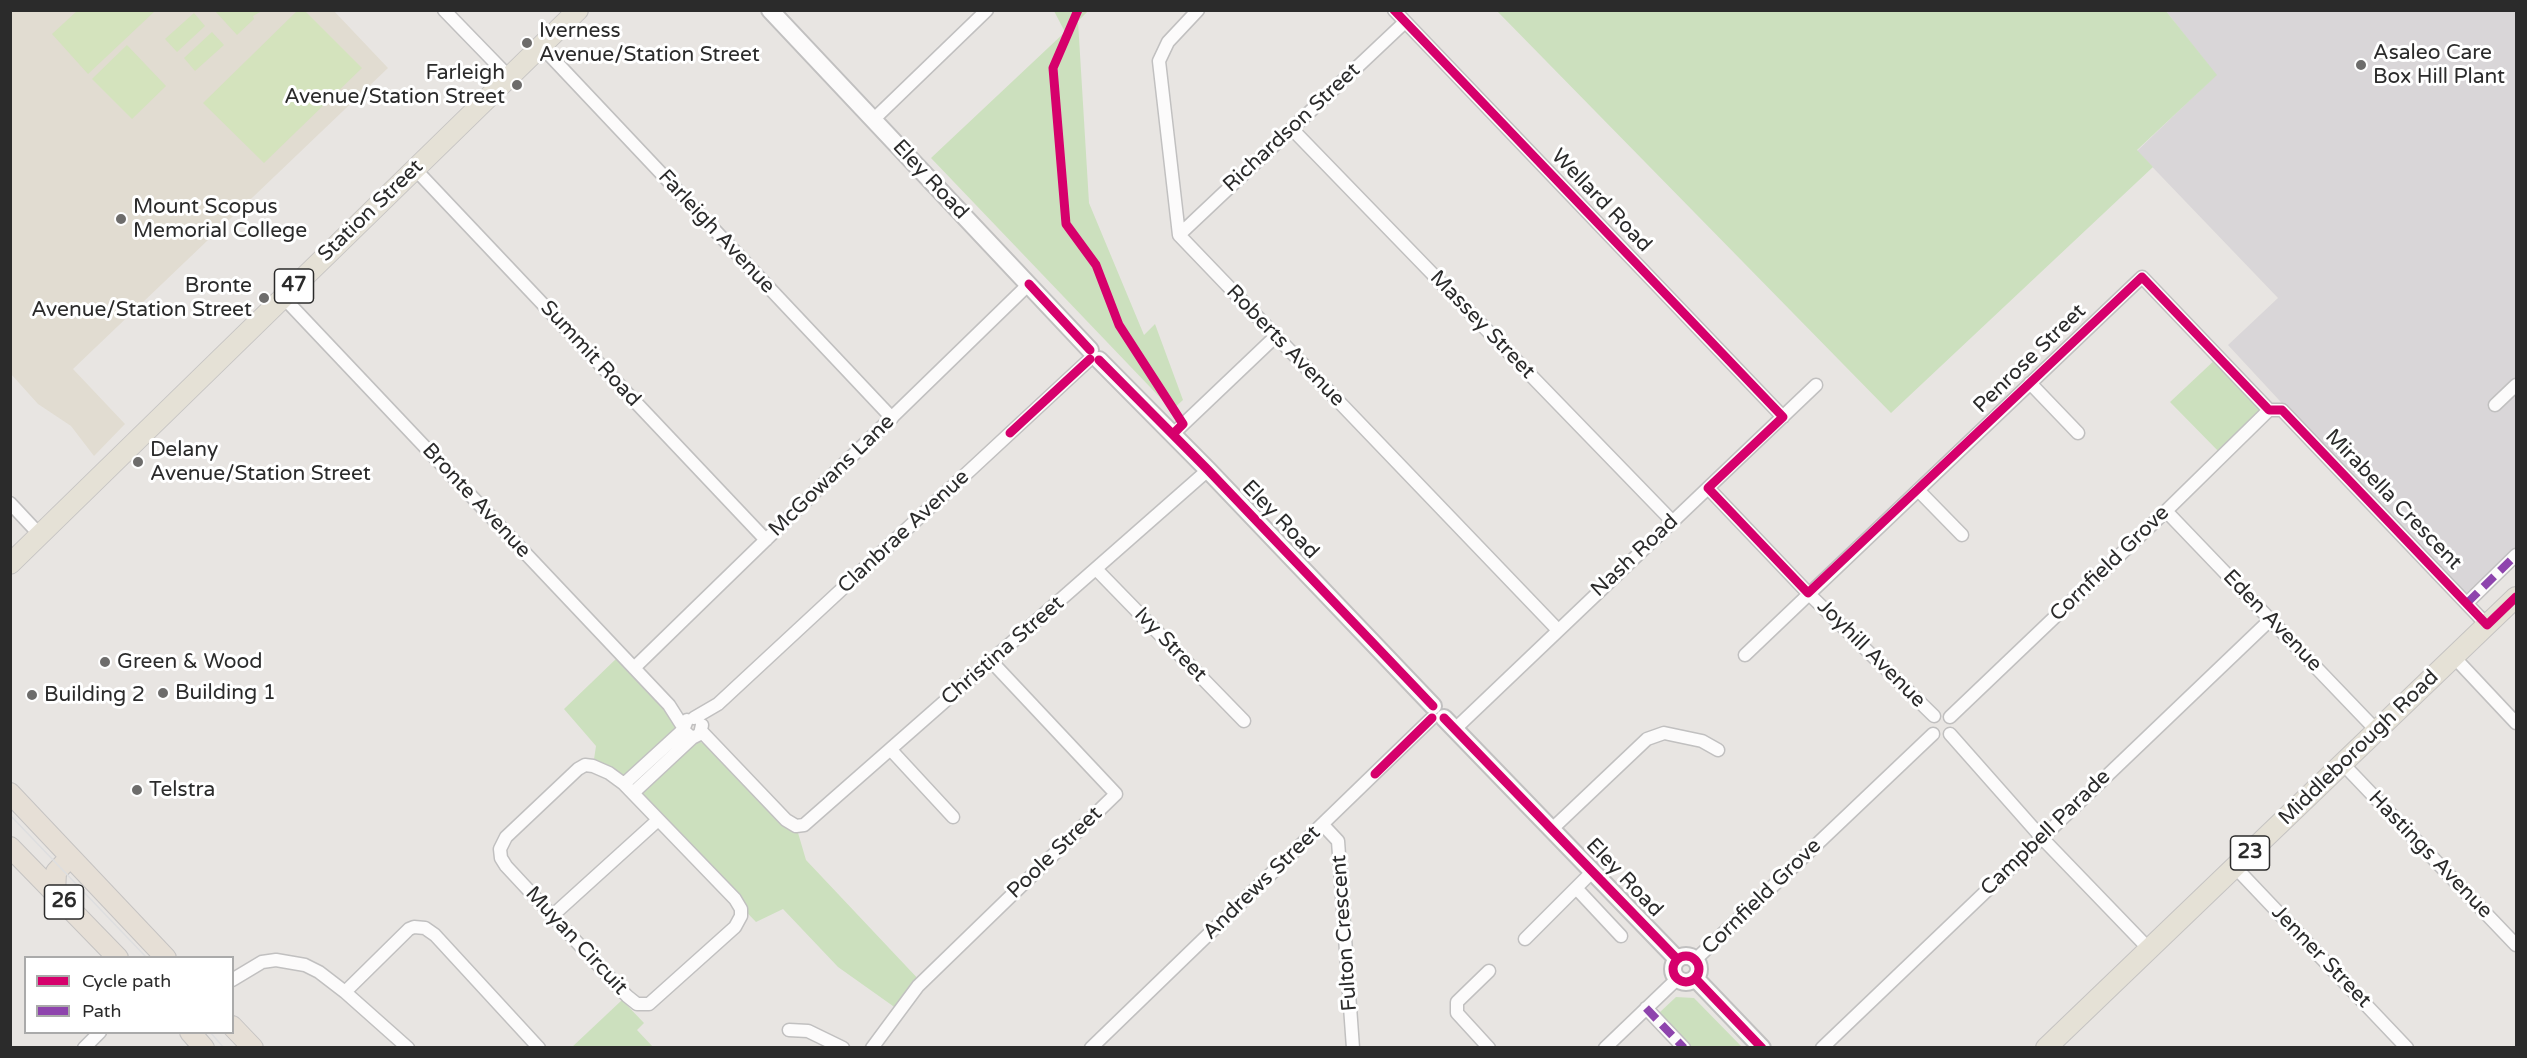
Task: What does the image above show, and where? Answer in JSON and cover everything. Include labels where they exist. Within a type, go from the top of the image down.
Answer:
[{"type":"highway","name":"26","points":[[10,793],[165,956]]},
{"type":"highway","name":"26","points":[[10,847],[117,956]]},
{"type":"highway","points":[[55,892],[56,872],[70,857]]},
{"type":"highway","points":[[234,1028],[253,1047]]},
{"type":"highway","points":[[192,1034],[204,1047]]},
{"type":"main road","name":"Station Street","points":[[10,564],[578,10]]},
{"type":"main road","name":"Eley Road","points":[[777,13],[873,120],[1029,284],[1093,356],[1208,470],[1441,718],[1677,959]]},
{"type":"main road","name":"Middleborough Road","points":[[2046,1047],[2517,597]]},
{"type":"main road","points":[[1688,956],[1695,960],[1699,967],[1695,978],[1688,982],[1677,979],[1672,970],[1677,959],[1688,956]]},
{"type":"main road","points":[[1695,978],[1761,1047]]},
{"type":"street","points":[[444,10],[509,77]]},
{"type":"street","points":[[873,120],[987,10]]},
{"type":"street","points":[[1179,235],[1160,61],[1168,42],[1198,10]]},
{"type":"street","name":"Wellard Road","points":[[1394,10],[1783,417]]},
{"type":"street","name":"Richardson Street","points":[[1179,235],[1405,22]]},
{"type":"street","name":"Farleigh Avenue","points":[[541,46],[892,418]]},
{"type":"street","name":"Massey Street","points":[[1292,129],[1672,521]]},
{"type":"street","name":"Summit Road","points":[[415,169],[766,540]]},
{"type":"street","name":"Roberts Avenue","points":[[1179,235],[1557,629]]},
{"type":"street","name":"Penrose Street","points":[[1745,655],[2142,277],[2269,410]]},
{"type":"street","name":"McGowans Lane","points":[[634,668],[1029,284]]},
{"type":"street","name":"Bronte Avenue","points":[[283,297],[669,705],[727,758],[786,820],[796,826]]},
{"type":"street","points":[[1173,434],[1276,336]]},
{"type":"street","name":"Clanbrae Avenue","points":[[693,729],[1093,356]]},
{"type":"street","points":[[2030,383],[2078,433]]},
{"type":"street","name":"Nash Road","points":[[1441,718],[1557,629],[1816,385]]},
{"type":"street","points":[[2495,405],[2517,385]]},
{"type":"street","name":"Cornfield Grove","points":[[1950,717],[2269,410]]},
{"type":"street","name":"Mirabella Crescent","points":[[2269,410],[2282,410],[2487,625]]},
{"type":"street","name":"Christina Street","points":[[796,826],[804,825],[891,750],[1208,470]]},
{"type":"street","name":"Joyhill Avenue","points":[[1708,488],[1808,593],[1934,716]]},
{"type":"street","points":[[1918,490],[1962,535]]},
{"type":"street","points":[[10,503],[40,536]]},
{"type":"street","name":"Eden Avenue","points":[[2166,511],[2377,731]]},
{"type":"street","points":[[2467,603],[2517,555]]},
{"type":"street","name":"Ivy Street","points":[[1096,569],[1244,721]]},
{"type":"street","name":"Campbell Parade","points":[[1822,1047],[2270,620]]},
{"type":"street","points":[[2454,657],[2517,723]]},
{"type":"street","name":"Poole Street","points":[[872,1047],[918,986],[1116,794],[991,661]]},
{"type":"street","points":[[1939,714],[1950,717],[1953,725],[1950,734],[1943,737],[1933,734],[1929,725],[1934,716],[1939,714]]},
{"type":"street","name":"Andrews Street","points":[[1091,1047],[1323,825],[1441,718]]},
{"type":"street","points":[[624,784],[693,729]]},
{"type":"street","points":[[633,794],[693,729]]},
{"type":"street","points":[[1552,829],[1647,739],[1664,734],[1702,741],[1718,750]]},
{"type":"street","name":"Cornfield Grove","points":[[1695,960],[1933,734]]},
{"type":"street","points":[[1950,734],[2042,837],[2149,949]]},
{"type":"street","points":[[891,750],[953,818]]},
{"type":"street","name":"Hastings Avenue","points":[[2343,764],[2517,945]]},
{"type":"street","name":"Muyan Circuit","points":[[585,765],[593,766],[609,773],[624,784],[735,899],[741,909],[741,916],[735,927],[649,1004],[637,1004],[627,996],[501,858],[502,843],[578,768],[585,765]]},
{"type":"street","points":[[552,916],[658,820]]},
{"type":"street","name":"Fulton Crescent","points":[[1323,825],[1338,841],[1351,1047]]},
{"type":"street","name":"Jenner Street","points":[[2235,867],[2407,1047]]},
{"type":"street","points":[[1525,939],[1593,871]]},
{"type":"street","points":[[1577,889],[1621,936]]},
{"type":"street","points":[[345,992],[409,929],[425,928],[435,935],[538,1047]]},
{"type":"street","points":[[237,977],[262,962],[289,961],[319,972],[408,1047]]},
{"type":"street","points":[[1489,971],[1457,1002],[1457,1014],[1489,1047]]},
{"type":"street","points":[[1605,1047],[1677,979]]},
{"type":"street","points":[[1646,1008],[1684,1047]]},
{"type":"street","points":[[789,1030],[808,1031],[843,1047]]},
{"type":"street","points":[[84,1047],[98,1034]]},
{"type":"shaded area","name":"Mount Scopus Memorial College","points":[[11,11],[334,11],[388,68],[73,369],[125,424],[94,456],[71,426],[38,404],[11,374]]},
{"type":"shaded area","name":"Asaleo Care Box Hill Plant","points":[[2166,11],[2516,11],[2516,555],[2467,603],[2228,345],[2278,298],[2137,151],[2216,75]]},
{"type":"green space","points":[[77,11],[155,11],[88,74],[52,34]]},
{"type":"green space","points":[[215,11],[262,11],[253,16],[254,19],[237,35]]},
{"type":"green space","points":[[297,11],[305,11],[362,68],[264,163],[203,103]]},
{"type":"green space","points":[[1054,11],[1088,11],[1078,21],[1089,203],[1144,335],[1155,324],[1183,400],[1172,410],[931,158],[1065,32]]},
{"type":"green space","points":[[1497,11],[2166,11],[2217,75],[2137,150],[2153,167],[1891,413]]},
{"type":"green space","points":[[194,13],[205,26],[177,52],[165,39]]},
{"type":"green space","points":[[212,32],[224,45],[195,71],[184,58]]},
{"type":"green space","points":[[127,45],[166,86],[132,119],[92,79]]},
{"type":"green space","points":[[2218,357],[2269,410],[2223,456],[2170,402]]},
{"type":"green space","points":[[618,657],[694,738],[727,758],[796,826],[806,860],[922,983],[900,1011],[838,967],[783,909],[756,922],[658,820],[593,766],[596,746],[564,709]]},
{"type":"green space","points":[[1676,997],[1694,998],[1742,1047],[1692,1047],[1659,1013]]},
{"type":"green space","points":[[622,1000],[644,1023],[637,1030],[653,1047],[571,1048]]},
{"type":"tram line","points":[[10,815],[145,956]]},
{"type":"tram line","points":[[212,1034],[224,1048]]},
{"type":"marked path","points":[[2467,603],[2516,555]]},
{"type":"marked path","points":[[1646,1008],[1684,1048]]},
{"type":"cycle path","points":[[1078,10],[1053,68],[1066,224],[1096,265],[1119,325],[1183,424],[1173,434]]},
{"type":"cycle path","points":[[1394,10],[1783,417],[1708,488],[1808,593],[2142,277],[2269,410],[2282,410],[2487,625],[2516,597]]},
{"type":"cycle path","points":[[1029,284],[1090,350]]},
{"type":"cycle path","points":[[1010,433],[1090,359]]},
{"type":"cycle path","points":[[1099,360],[1208,470],[1433,706]]},
{"type":"cycle path","points":[[1375,774],[1432,718]]},
{"type":"cycle path","points":[[1444,718],[1677,959]]},
{"type":"cycle path","points":[[1686,956],[1695,960],[1699,969],[1695,978],[1686,982],[1677,978],[1673,969],[1677,960],[1686,956]]},
{"type":"cycle path","points":[[1695,978],[1762,1048]]},
{"type":"place","name":"Iverness Avenue/Station Street","points":[[527,43]]},
{"type":"place","name":"Asaleo Care Box Hill Plant","points":[[2361,65]]},
{"type":"place","name":"Farleigh Avenue/Station Street","points":[[517,85]]},
{"type":"place","name":"Mount Scopus Memorial College","points":[[121,219]]},
{"type":"place","name":"Bronte Avenue/Station Street","points":[[264,298]]},
{"type":"place","name":"Delany Avenue/Station Street","points":[[138,462]]},
{"type":"place","name":"Green & Wood","points":[[105,662]]},
{"type":"place","name":"Building 1","points":[[163,693]]},
{"type":"place","name":"Building 2","points":[[32,695]]},
{"type":"place","name":"Telstra","points":[[137,790]]}]
